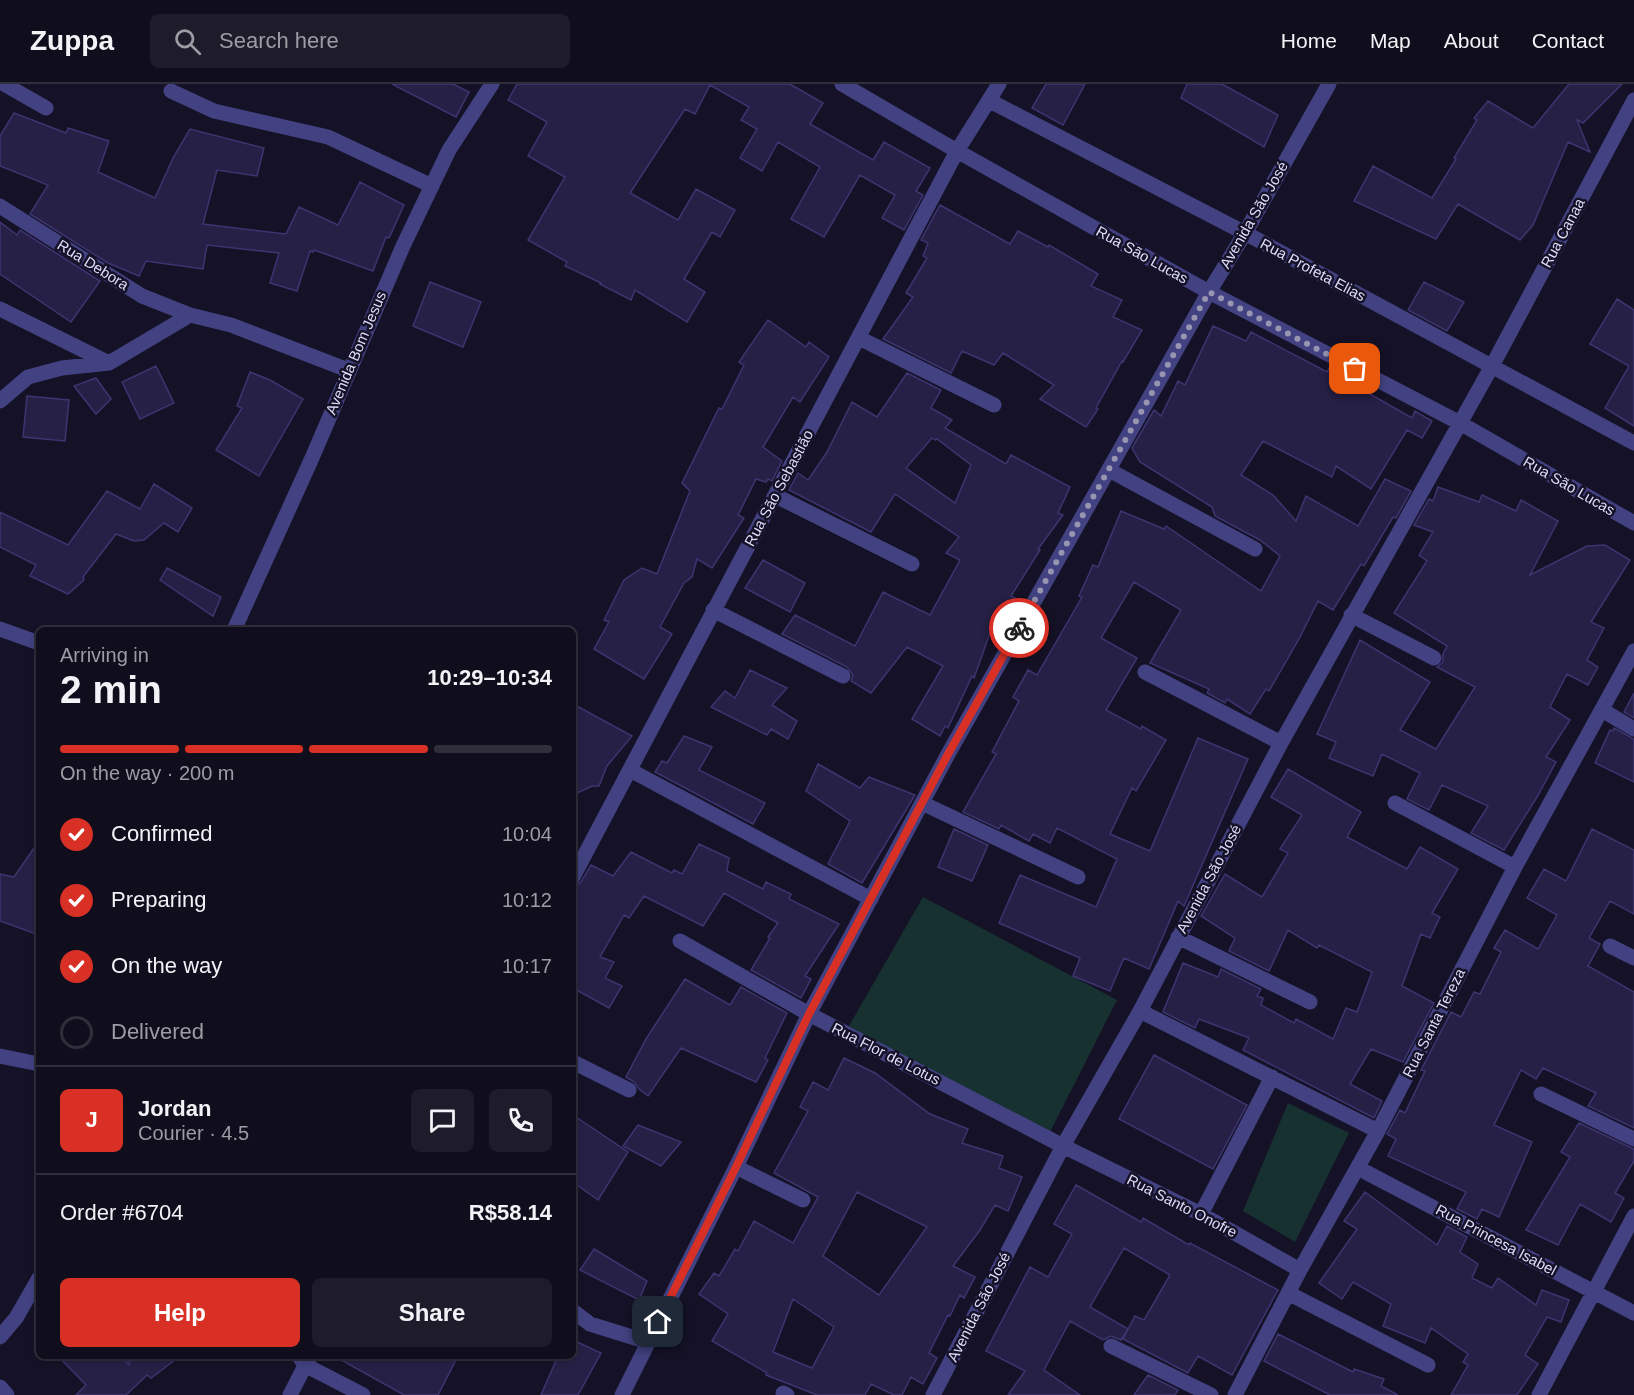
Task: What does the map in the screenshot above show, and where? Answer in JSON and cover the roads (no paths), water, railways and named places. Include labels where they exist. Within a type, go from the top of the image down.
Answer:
[{"type":"street","points":[[4,84],[46,108]]},
{"type":"street","name":"Avenida Bom Jesus","points":[[235,627],[312,458],[348,370],[449,150],[492,84]]},
{"type":"street","name":"Rua São Lucas","points":[[842,84],[957,152],[1209,292],[1460,423],[1634,523]]},
{"type":"street","name":"Rua São Sebastião","points":[[576,872],[957,152],[999,84]]},
{"type":"street","name":"Avenida São José","points":[[622,1395],[736,1167],[809,1014],[922,803],[1108,470],[1329,84]]},
{"type":"street","points":[[171,91],[214,111],[328,137],[432,186]]},
{"type":"street","name":"Rua Canaa","points":[[1492,366],[1634,100]]},
{"type":"street","name":"Rua Profeta Elias","points":[[990,101],[1245,233],[1634,443]]},
{"type":"street","name":"Rua Debora","points":[[0,206],[142,296],[190,315],[231,325],[348,370]]},
{"type":"street","points":[[0,309],[109,363]]},
{"type":"street","points":[[0,401],[28,377],[62,368],[109,363],[190,315]]},
{"type":"street","points":[[859,338],[994,405]]},
{"type":"street","name":"Avenida São José","points":[[933,1395],[1063,1146],[1140,1011],[1281,743],[1492,366]]},
{"type":"street","points":[[1108,470],[1255,549]]},
{"type":"street","points":[[776,496],[912,564]]},
{"type":"street","points":[[713,610],[843,676]]},
{"type":"street","points":[[1351,615],[1434,658]]},
{"type":"street","points":[[0,628],[36,643]]},
{"type":"street","name":"Rua Santa Tereza","points":[[1235,1395],[1300,1270],[1378,1131],[1515,867],[1634,651]]},
{"type":"street","points":[[1145,672],[1281,743]]},
{"type":"street","points":[[1602,710],[1634,729]]},
{"type":"street","points":[[630,770],[871,899]]},
{"type":"street","points":[[922,803],[1078,877]]},
{"type":"street","points":[[1395,803],[1515,867]]},
{"type":"street","points":[[1178,937],[1310,1002]]},
{"type":"street","name":"Rua Flor de Lotus","points":[[680,941],[809,1014],[1063,1146]]},
{"type":"street","points":[[1610,946],[1634,958]]},
{"type":"street","points":[[1140,1011],[1378,1131]]},
{"type":"street","points":[[0,1056],[36,1063]]},
{"type":"street","points":[[576,1064],[629,1090]]},
{"type":"street","points":[[1201,1214],[1272,1077]]},
{"type":"street","points":[[1541,1094],[1634,1140]]},
{"type":"street","name":"Rua Santo Onofre","points":[[1063,1146],[1201,1214],[1300,1270]]},
{"type":"street","points":[[736,1167],[803,1200]]},
{"type":"street","name":"Rua Princesa Isabel","points":[[1358,1168],[1634,1313]]},
{"type":"street","points":[[1539,1395],[1634,1216]]},
{"type":"street","points":[[0,1337],[16,1318],[36,1283]]},
{"type":"street","points":[[1288,1293],[1428,1365]]},
{"type":"street","points":[[576,1313],[590,1324],[648,1342]]},
{"type":"street","points":[[1111,1346],[1211,1395]]},
{"type":"street","points":[[290,1395],[305,1359],[363,1395]]},
{"type":"street","points":[[0,1387],[7,1395]]}]
